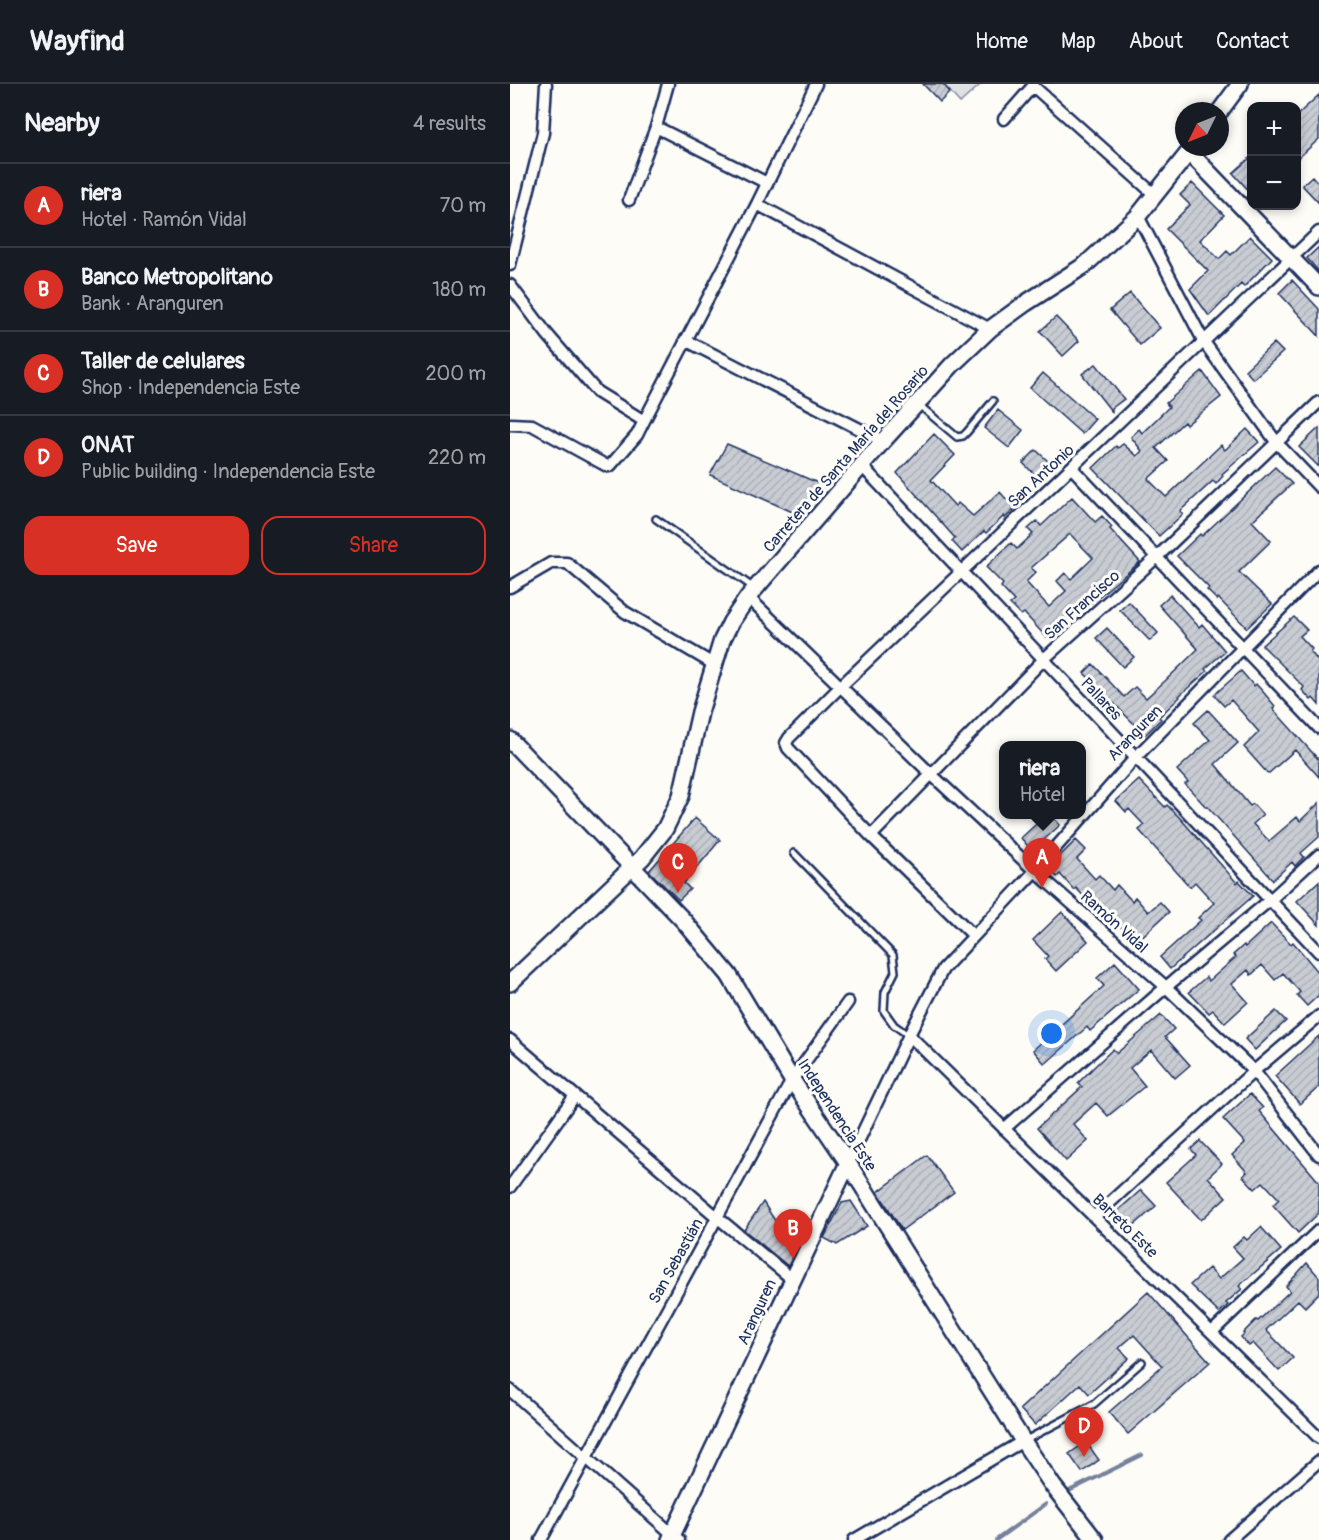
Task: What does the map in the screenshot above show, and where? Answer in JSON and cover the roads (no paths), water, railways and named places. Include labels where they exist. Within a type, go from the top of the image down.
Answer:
[{"type":"main road","points":[[1227,102],[1240,84]]},
{"type":"main road","name":"Carretera de Santa María del Rosario","points":[[510,983],[632,868],[665,829],[681,796],[700,712],[722,640],[731,622],[752,593],[952,365],[990,329],[1085,265],[1138,216],[1186,156]]},
{"type":"main road","points":[[1197,156],[1319,287]]},
{"type":"main road","name":"Independencia Este","points":[[510,740],[683,921],[729,975],[792,1080],[848,1163],[1023,1441],[1053,1486],[1095,1540]]},
{"type":"main road","name":"Aranguren","points":[[674,1538],[792,1279],[848,1163]]},
{"type":"street","points":[[510,265],[543,133],[546,84]]},
{"type":"street","points":[[628,200],[656,127],[668,84]]},
{"type":"street","points":[[510,424],[532,425],[609,467],[637,435],[757,204],[816,84]]},
{"type":"street","points":[[1004,119],[1033,86],[1155,195]]},
{"type":"street","points":[[656,127],[767,183]]},
{"type":"street","points":[[757,204],[990,329]]},
{"type":"street","points":[[1138,216],[1204,342],[1276,443],[1319,487]]},
{"type":"street","name":"San Antonio","points":[[871,836],[788,748],[786,743],[789,738],[1319,232]]},
{"type":"street","points":[[510,285],[547,334],[597,392],[644,422]]},
{"type":"street","points":[[685,340],[883,441]]},
{"type":"street","name":"San Francisco","points":[[871,836],[1044,659],[1156,557],[1319,402]]},
{"type":"street","name":"Pallares","points":[[862,466],[1319,951]]},
{"type":"street","points":[[1072,468],[1319,728]]},
{"type":"street","points":[[510,587],[551,563],[567,564],[625,612],[715,665]]},
{"type":"street","name":"Aranguren","points":[[1086,813],[1136,757],[1319,570]]},
{"type":"street","name":"Ramón Vidal","points":[[752,593],[840,687],[932,775],[1035,871],[1166,987],[1254,1071],[1319,1155]]},
{"type":"street","name":"Aranguren","points":[[848,1163],[943,969],[1081,819]]},
{"type":"street","points":[[871,836],[974,936]]},
{"type":"street","points":[[1004,1129],[1319,855]]},
{"type":"street","name":"San Sebastián","points":[[541,1540],[792,1080],[848,1002]]},
{"type":"street","points":[[1094,1217],[1254,1071],[1319,1016]]},
{"type":"street","name":"Barreto Este","points":[[909,1035],[1319,1438]]},
{"type":"street","points":[[510,1040],[574,1097],[792,1279]]},
{"type":"street","points":[[510,1187],[574,1097]]},
{"type":"street","points":[[1212,1332],[1319,1230]]},
{"type":"street","points":[[510,1390],[674,1538]]},
{"type":"street","points":[[854,1540],[1023,1441]]},
{"type":"street","points":[[1229,1540],[1319,1461]]},
{"type":"lane","points":[[918,404],[957,436],[963,436],[993,401]]},
{"type":"lane","points":[[656,519],[752,593]]},
{"type":"lane","points":[[794,853],[893,954],[895,972],[885,992],[884,1011],[894,1025],[909,1035]]},
{"type":"lane","points":[[1023,1441],[1094,1404],[1142,1362]]},
{"type":"waterway","points":[[1065,1493],[1142,1455]]},
{"type":"waterway","points":[[996,1540],[1046,1504]]},
{"type":"place","name":"riera","points":[[1042,888]]},
{"type":"place","name":"Taller de celulares","points":[[678,893]]},
{"type":"place","name":"Banco Metropolitano","points":[[793,1259]]},
{"type":"place","name":"ONAT","points":[[1084,1457]]}]
